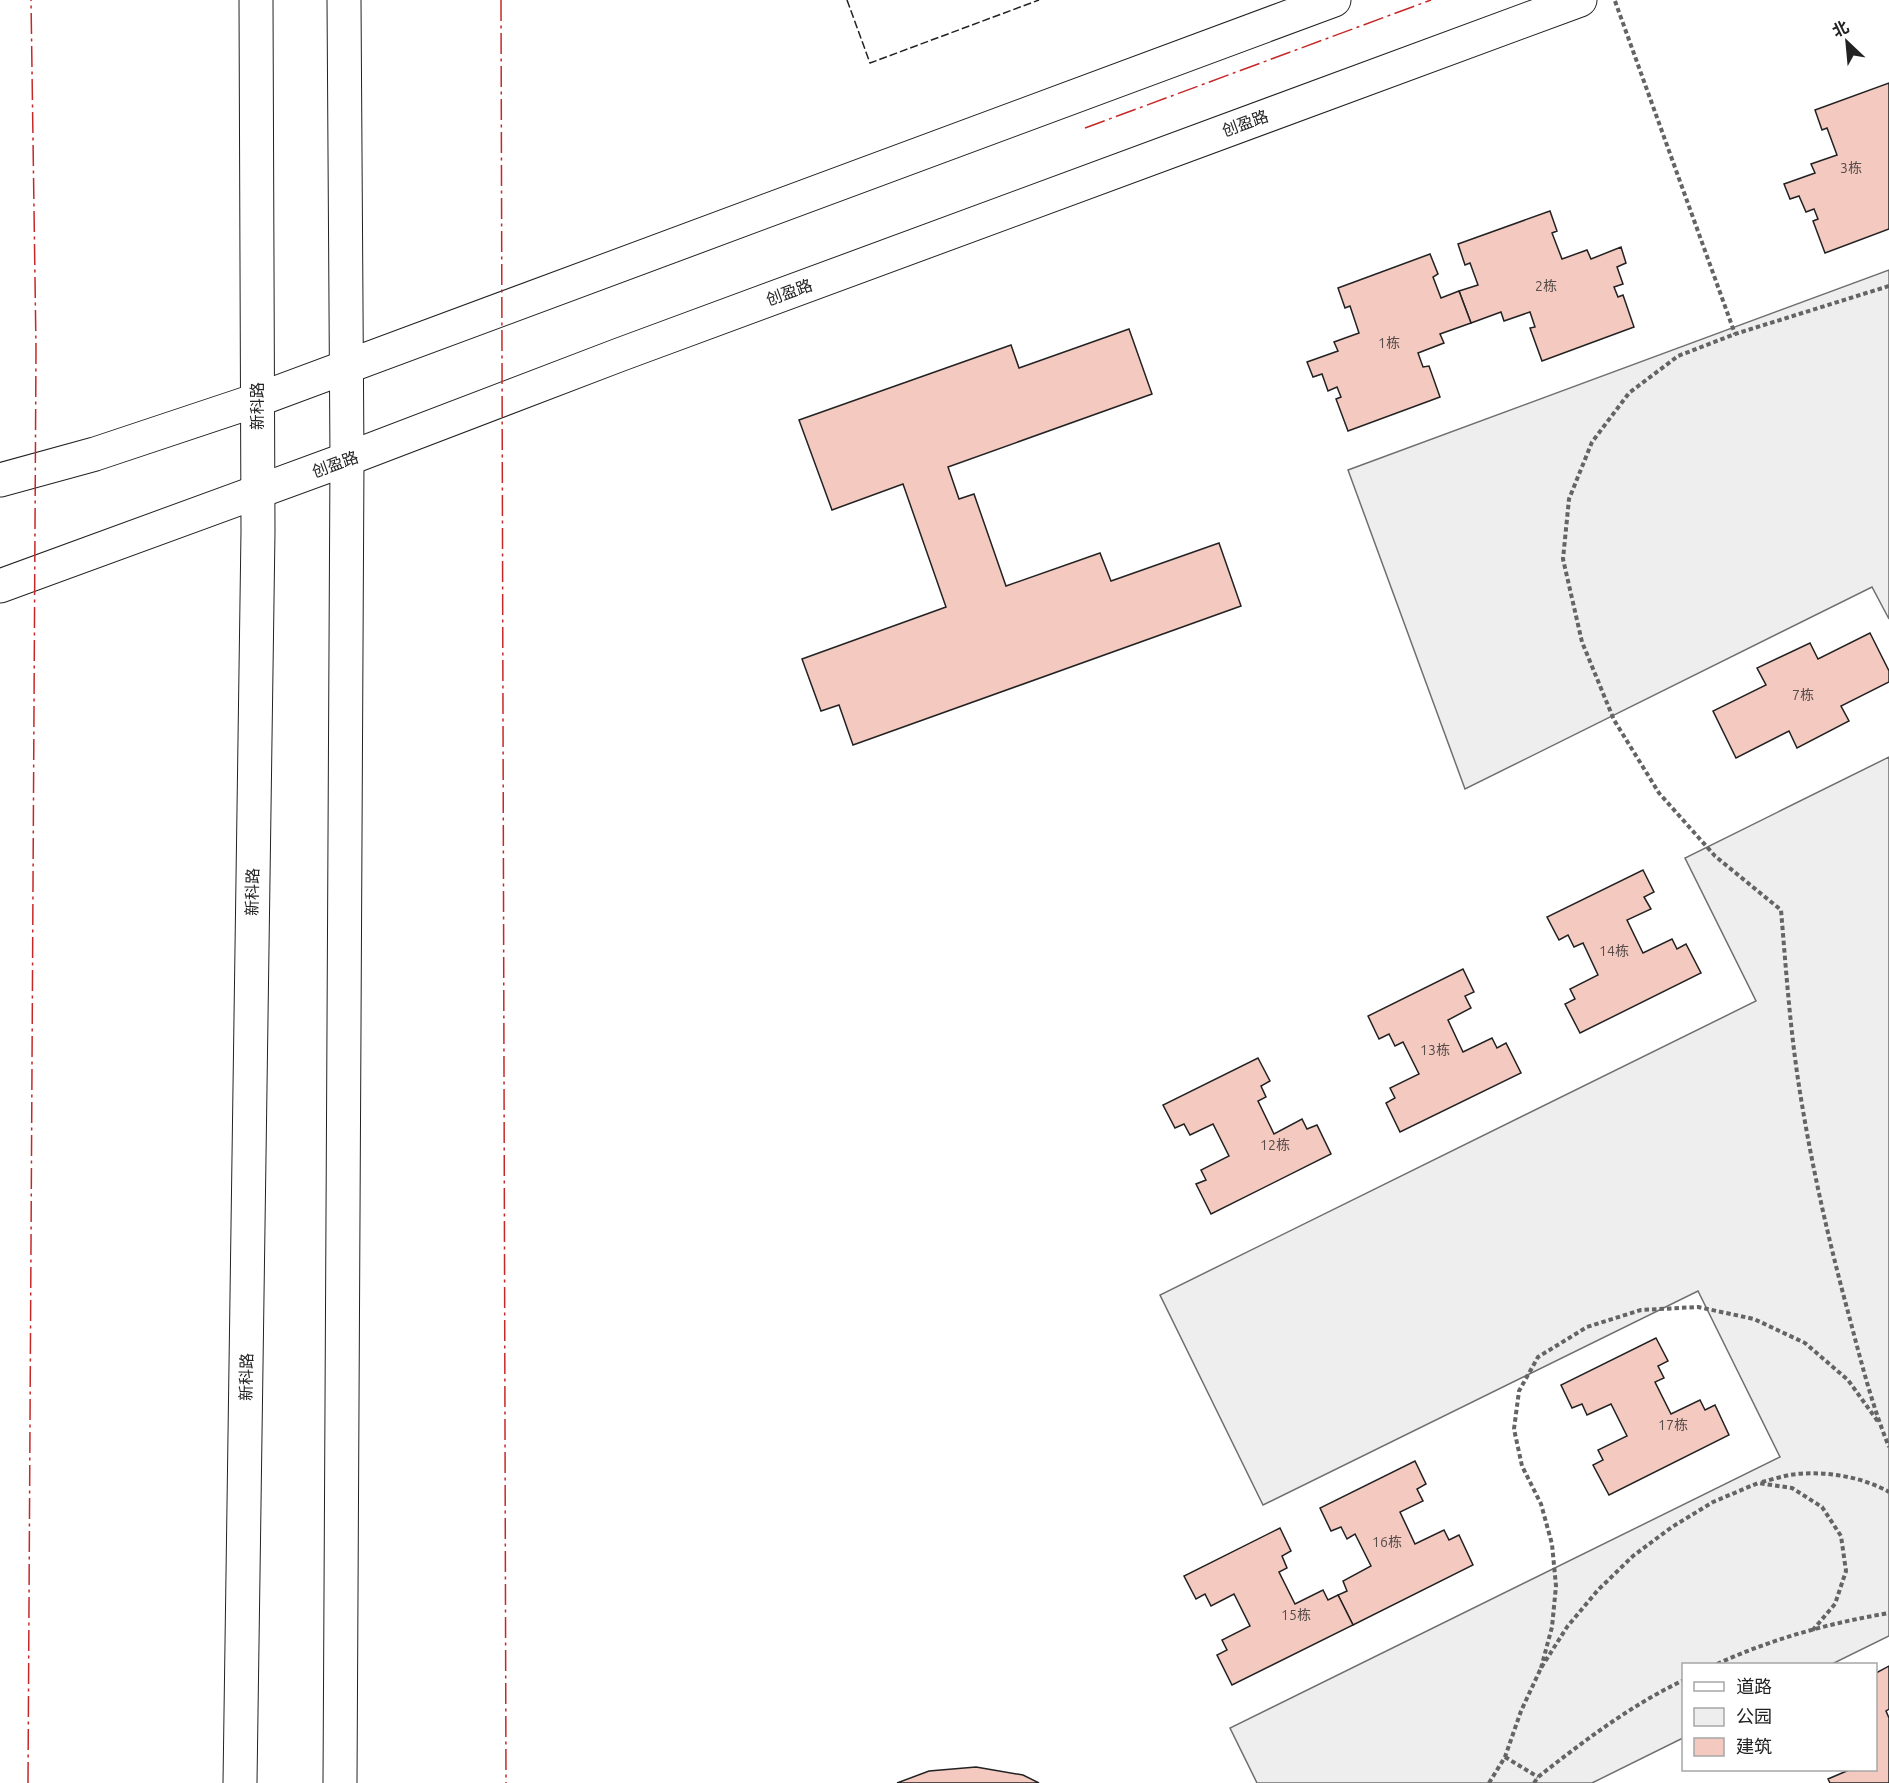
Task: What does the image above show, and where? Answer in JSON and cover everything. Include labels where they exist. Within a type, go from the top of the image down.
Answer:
[{"type":"main road","name":"新科路","points":[[240,1783],[257,492],[256,0]]},
{"type":"main road","points":[[340,1783],[347,459],[344,0]]},
{"type":"main road","points":[[0,480],[94,454],[256,400],[1334,0]]},
{"type":"main road","name":"创盈路","points":[[0,586],[347,459],[620,354],[1580,0]]},
{"type":"path","points":[[1615,0],[1735,334]]},
{"type":"path","points":[[1889,286],[1735,334],[1678,356],[1629,393],[1592,442],[1569,499],[1563,559],[1582,642],[1614,720],[1659,793],[1715,856],[1781,910],[1788,998],[1799,1085],[1814,1171],[1833,1257],[1889,1447]]},
{"type":"path","points":[[1541,1668],[1552,1627],[1556,1586],[1552,1544],[1541,1504],[1522,1466],[1514,1429],[1519,1391],[1538,1357],[1587,1327],[1641,1310],[1698,1307],[1754,1318],[1805,1343],[1848,1380],[1881,1426]]},
{"type":"path","points":[[1489,1783],[1505,1757],[1521,1711],[1541,1668],[1574,1620],[1598,1590],[1633,1556],[1672,1527],[1713,1502],[1758,1483],[1789,1475],[1822,1474],[1855,1479],[1889,1492]]},
{"type":"path","points":[[1758,1483],[1792,1488],[1822,1507],[1841,1536],[1846,1571],[1835,1604],[1812,1631]]},
{"type":"path","points":[[1722,1663],[1774,1642],[1889,1613]]},
{"type":"path","points":[[1534,1783],[1538,1777],[1580,1744],[1626,1712],[1682,1681]]},
{"type":"path","points":[[1505,1757],[1538,1777]]},
{"type":"green space","points":[[1889,270],[1889,619],[1872,587],[1465,789],[1348,470]]},
{"type":"green space","points":[[1889,757],[1889,1636],[1834,1663],[1682,1663],[1682,1738],[1592,1783],[1257,1783],[1230,1728],[1780,1457],[1698,1291],[1263,1505],[1160,1295],[1756,1001],[1685,858]]},
{"type":"building","points":[[1889,83],[1889,229],[1825,253],[1813,221],[1818,219],[1814,209],[1806,212],[1799,196],[1790,199],[1784,184],[1815,173],[1811,164],[1837,155],[1827,128],[1822,130],[1815,110]]},
{"type":"building","points":[[1550,211],[1557,231],[1552,233],[1562,259],[1587,250],[1591,259],[1621,247],[1626,263],[1617,267],[1623,284],[1614,287],[1618,297],[1623,295],[1634,327],[1542,361],[1530,328],[1535,327],[1530,312],[1504,321],[1501,312],[1471,323],[1459,291],[1478,285],[1470,263],[1465,265],[1458,244]]},
{"type":"building","points":[[1430,254],[1438,274],[1433,277],[1441,298],[1459,291],[1471,323],[1440,334],[1444,343],[1418,353],[1423,367],[1429,366],[1440,397],[1348,431],[1336,399],[1341,397],[1337,387],[1328,391],[1322,374],[1313,377],[1307,362],[1338,351],[1334,342],[1359,333],[1350,306],[1345,308],[1338,288]]},
{"type":"building","points":[[1129,329],[1152,394],[948,467],[959,499],[974,494],[1006,586],[1100,553],[1111,581],[1219,543],[1241,606],[853,745],[839,705],[821,711],[802,659],[946,607],[903,484],[832,510],[799,420],[1011,345],[1019,368]]},
{"type":"building","points":[[1870,633],[1889,671],[1889,682],[1841,706],[1849,721],[1797,748],[1789,731],[1736,758],[1713,711],[1766,685],[1757,668],[1810,643],[1818,659]]},
{"type":"building","points":[[1643,870],[1654,892],[1644,897],[1651,909],[1627,920],[1643,953],[1672,939],[1677,949],[1686,944],[1701,973],[1580,1033],[1565,1004],[1575,999],[1570,989],[1598,975],[1583,943],[1574,947],[1568,935],[1559,940],[1547,917]]},
{"type":"building","points":[[1463,969],[1474,992],[1465,996],[1471,1008],[1448,1020],[1463,1052],[1492,1038],[1497,1048],[1506,1043],[1521,1073],[1400,1132],[1386,1103],[1395,1098],[1390,1088],[1419,1074],[1403,1042],[1395,1046],[1389,1034],[1379,1039],[1368,1016]]},
{"type":"building","points":[[1258,1058],[1270,1081],[1261,1086],[1266,1097],[1258,1101],[1274,1134],[1302,1119],[1307,1129],[1317,1125],[1331,1154],[1211,1214],[1196,1184],[1206,1180],[1201,1170],[1229,1156],[1213,1124],[1190,1135],[1184,1124],[1175,1128],[1163,1105]]},
{"type":"building","points":[[1656,1338],[1668,1361],[1658,1366],[1664,1378],[1655,1382],[1671,1414],[1700,1400],[1705,1410],[1715,1405],[1729,1435],[1609,1495],[1593,1465],[1603,1460],[1598,1450],[1627,1436],[1611,1404],[1587,1415],[1582,1404],[1572,1408],[1561,1385]]},
{"type":"building","points":[[1415,1461],[1426,1484],[1417,1489],[1423,1501],[1400,1512],[1415,1544],[1444,1530],[1449,1540],[1459,1535],[1473,1565],[1353,1625],[1338,1595],[1347,1591],[1343,1581],[1371,1566],[1355,1534],[1347,1539],[1341,1527],[1331,1531],[1320,1508]]},
{"type":"building","points":[[1280,1528],[1291,1551],[1282,1556],[1287,1568],[1279,1572],[1295,1604],[1323,1590],[1328,1600],[1338,1595],[1353,1625],[1232,1685],[1217,1655],[1227,1650],[1222,1640],[1250,1626],[1234,1594],[1211,1606],[1205,1594],[1196,1599],[1184,1576]]},
{"type":"building","points":[[1889,1666],[1889,1709],[1886,1711],[1889,1718],[1889,1783],[1830,1783],[1828,1779],[1847,1771],[1877,1771],[1877,1672]]},
{"type":"building","points":[[976,1767],[1023,1775],[1039,1783],[897,1783],[929,1771]]},
{"type":"fence","points":[[847,0],[870,63],[1039,0]]},
{"type":"power","points":[[28,1783],[36,349],[31,0]]},
{"type":"power","points":[[501,0],[506,1783]]},
{"type":"power","points":[[1085,128],[1431,0]]}]
